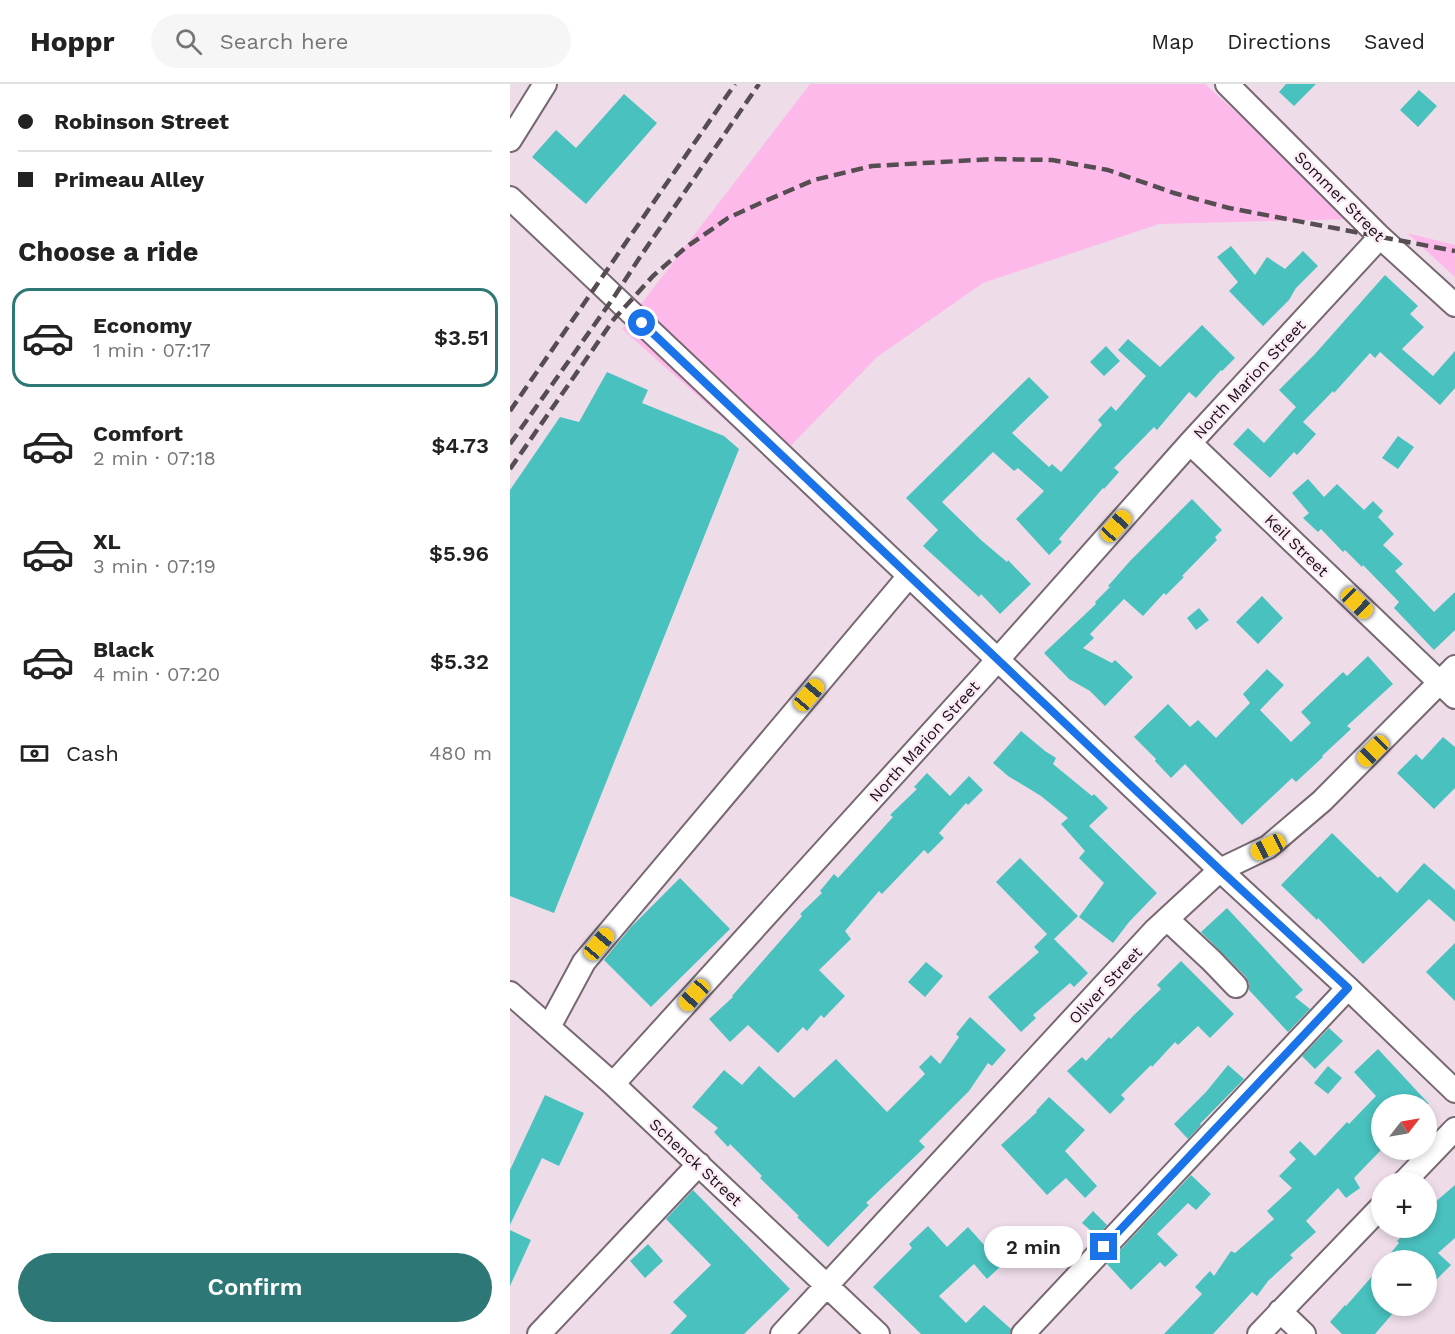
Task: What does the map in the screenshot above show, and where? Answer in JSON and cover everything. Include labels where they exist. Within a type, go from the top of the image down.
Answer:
[{"type":"street","points":[[510,140],[545,84]]},
{"type":"street","name":"Sommer Street","points":[[1227,84],[1380,237],[1455,305]]},
{"type":"street","points":[[510,198],[1455,1091]]},
{"type":"street","name":"North Marion Street","points":[[613,1084],[1190,443],[1380,237]]},
{"type":"street","name":"Keil Street","points":[[1190,443],[1450,682]]},
{"type":"street","points":[[549,1027],[584,962],[909,576]]},
{"type":"street","name":"Oliver Street","points":[[782,1334],[1155,930],[1220,870],[1268,847],[1322,801],[1450,682]]},
{"type":"street","points":[[1167,919],[1236,986]]},
{"type":"street","points":[[1023,1334],[1348,988]]},
{"type":"street","name":"Schenck Street","points":[[510,993],[613,1084],[878,1334]]},
{"type":"street","points":[[1414,1172],[1455,1130]]},
{"type":"street","points":[[539,1334],[699,1164]]},
{"type":"street","points":[[1259,1334],[1371,1217]]},
{"type":"street","points":[[1280,1311],[1304,1334]]},
{"type":"shaded area","points":[[810,84],[1205,84],[1354,219],[1159,224],[983,283],[877,357],[774,463],[622,329]]},
{"type":"shaded area","points":[[1407,233],[1455,245],[1455,277]]},
{"type":"building","points":[[1286,84],[1316,84],[1294,106],[1279,92]]},
{"type":"building","points":[[1419,90],[1437,106],[1418,127],[1400,110]]},
{"type":"building","points":[[624,94],[657,123],[586,204],[532,157],[556,130],[576,148]]},
{"type":"building","points":[[1231,246],[1255,275],[1267,257],[1285,269],[1303,251],[1318,266],[1263,326],[1229,291],[1238,282],[1217,257]]},
{"type":"building","points":[[1385,275],[1418,306],[1410,314],[1424,327],[1402,349],[1433,376],[1455,351],[1455,388],[1440,405],[1380,352],[1375,358],[1370,353],[1334,393],[1333,391],[1303,422],[1316,434],[1297,455],[1294,452],[1270,478],[1233,444],[1248,428],[1264,443],[1296,407],[1279,390],[1315,354]]},
{"type":"building","points":[[1202,325],[1235,358],[1196,398],[1189,392],[1157,430],[1154,427],[1114,468],[1119,472],[1059,539],[1062,542],[1049,555],[1016,519],[1044,491],[1018,468],[1014,471],[993,452],[942,502],[981,540],[1007,562],[1008,560],[1031,584],[1000,614],[981,594],[979,597],[923,546],[938,530],[906,498],[1029,377],[1049,397],[1012,433],[1049,467],[1052,464],[1061,472],[1102,425],[1098,420],[1111,406],[1116,411],[1146,376],[1118,350],[1128,339],[1160,367]]},
{"type":"building","points":[[1106,346],[1120,361],[1104,376],[1090,362]]},
{"type":"building","points":[[607,372],[648,390],[642,403],[724,436],[739,449],[554,913],[510,896],[510,490],[560,417],[579,422]]},
{"type":"building","points":[[1398,436],[1414,447],[1398,469],[1382,458]]},
{"type":"building","points":[[1308,479],[1324,497],[1337,484],[1364,510],[1373,501],[1383,511],[1378,517],[1394,534],[1383,545],[1403,564],[1395,571],[1434,612],[1455,592],[1455,630],[1434,650],[1394,608],[1399,602],[1363,565],[1362,567],[1345,550],[1343,552],[1321,529],[1318,532],[1303,518],[1309,513],[1292,493]]},
{"type":"building","points":[[1192,499],[1222,530],[1215,537],[1217,540],[1182,576],[1184,577],[1166,595],[1164,593],[1143,616],[1124,599],[1090,634],[1094,638],[1083,648],[1112,663],[1115,660],[1133,677],[1105,706],[1090,691],[1069,679],[1044,653],[1096,604],[1095,602],[1130,561]]},
{"type":"building","points":[[1262,596],[1283,618],[1258,644],[1236,622]]},
{"type":"building","points":[[1199,608],[1209,620],[1196,630],[1187,618]]},
{"type":"building","points":[[1368,656],[1393,684],[1347,726],[1351,729],[1323,757],[1296,782],[1292,778],[1242,825],[1185,764],[1171,778],[1134,737],[1168,704],[1190,727],[1198,720],[1216,738],[1250,703],[1243,694],[1267,669],[1284,685],[1260,710],[1291,742],[1311,723],[1301,712],[1343,672],[1347,676]]},
{"type":"building","points":[[1021,731],[1056,758],[1053,764],[1092,796],[1094,794],[1108,808],[1089,826],[1157,893],[1129,922],[1113,943],[1079,917],[1104,883],[1079,858],[1085,851],[1061,824],[1068,818],[993,763]]},
{"type":"building","points":[[1443,737],[1455,747],[1455,788],[1434,809],[1397,773],[1416,754],[1422,760]]},
{"type":"building","points":[[927,773],[950,796],[969,776],[983,790],[968,805],[966,803],[939,833],[944,838],[928,854],[924,850],[882,894],[879,891],[845,931],[851,939],[819,970],[845,996],[824,1018],[821,1015],[807,1031],[803,1027],[778,1053],[748,1025],[730,1042],[709,1019],[733,997],[802,916],[800,914],[822,893],[820,891],[834,874],[838,878],[893,817],[890,815],[917,789],[914,787]]},
{"type":"building","points":[[1332,833],[1378,878],[1380,876],[1397,893],[1424,863],[1455,890],[1455,922],[1429,899],[1363,964],[1318,918],[1317,920],[1281,885]]},
{"type":"building","points":[[1020,858],[1078,916],[1054,939],[1088,973],[1074,987],[1070,983],[1033,1015],[1036,1018],[1021,1032],[988,997],[1039,952],[1034,947],[1047,934],[996,882]]},
{"type":"building","points":[[680,878],[730,929],[651,1007],[604,960],[631,927]]},
{"type":"building","points":[[1227,908],[1303,990],[1295,997],[1310,1009],[1288,1032],[1249,990],[1246,977],[1201,932]]},
{"type":"building","points":[[1455,943],[1455,1001],[1426,972]]},
{"type":"building","points":[[1181,961],[1234,1014],[1210,1038],[1198,1026],[1178,1045],[1175,1042],[1121,1095],[1125,1099],[1110,1114],[1067,1071],[1082,1057],[1086,1061],[1109,1037],[1111,1039],[1161,989],[1157,985]]},
{"type":"building","points":[[926,962],[943,976],[925,997],[908,982]]},
{"type":"building","points":[[970,1017],[1006,1050],[992,1066],[988,1063],[969,1091],[919,1141],[925,1147],[866,1203],[869,1205],[828,1247],[760,1178],[762,1176],[730,1144],[728,1147],[714,1132],[718,1128],[692,1107],[724,1070],[742,1085],[759,1066],[794,1098],[836,1059],[887,1112],[925,1074],[919,1067],[931,1055],[940,1064],[959,1037],[956,1034]]},
{"type":"building","points":[[1329,1028],[1343,1041],[1315,1069],[1302,1056]]},
{"type":"building","points":[[1378,1049],[1420,1094],[1374,1094],[1354,1072]]},
{"type":"building","points":[[1228,1065],[1244,1079],[1188,1139],[1174,1124],[1206,1092]]},
{"type":"building","points":[[1328,1066],[1342,1078],[1328,1094],[1314,1083]]},
{"type":"building","points":[[545,1095],[584,1113],[559,1166],[542,1158],[510,1225],[510,1170]]},
{"type":"building","points":[[1049,1097],[1085,1130],[1065,1151],[1097,1186],[1085,1198],[1066,1178],[1047,1195],[1001,1145],[1037,1112]]},
{"type":"building","points":[[1371,1101],[1371,1160],[1354,1178],[1360,1188],[1346,1198],[1338,1188],[1306,1221],[1316,1232],[1290,1255],[1293,1258],[1268,1281],[1257,1296],[1252,1292],[1213,1334],[1164,1334],[1202,1294],[1195,1287],[1210,1271],[1214,1276],[1231,1251],[1235,1253],[1274,1219],[1267,1211],[1292,1188],[1279,1176],[1296,1159],[1289,1152],[1300,1141],[1315,1156],[1347,1122],[1349,1124]]},
{"type":"building","points":[[1191,1175],[1211,1194],[1196,1210],[1188,1203],[1157,1234],[1178,1255],[1165,1267],[1160,1262],[1131,1290],[1107,1264]]},
{"type":"building","points":[[1455,1185],[1455,1238],[1438,1253],[1451,1265],[1437,1279],[1437,1250],[1393,1250],[1400,1238],[1437,1238],[1437,1201]]},
{"type":"building","points":[[693,1190],[790,1289],[744,1334],[670,1334],[687,1316],[673,1302],[711,1265],[666,1219]]},
{"type":"building","points":[[1093,1211],[1107,1225],[1097,1236],[1082,1223]]},
{"type":"building","points":[[928,1226],[947,1247],[968,1227],[1002,1265],[987,1279],[974,1264],[939,1296],[966,1323],[984,1305],[1011,1329],[1010,1334],[921,1334],[873,1287],[912,1248],[909,1244]]},
{"type":"building","points":[[510,1230],[531,1240],[510,1286]]},
{"type":"building","points":[[648,1244],[663,1261],[645,1278],[630,1261]]},
{"type":"building","points":[[1371,1278],[1371,1316],[1391,1316],[1375,1334],[1342,1334],[1330,1322]]},
{"type":"railway","points":[[510,411],[735,84]]},
{"type":"railway","points":[[510,444],[614,297],[759,84]]},
{"type":"railway","points":[[510,469],[614,319],[653,276],[685,248],[728,218],[765,201],[814,180],[872,166],[994,159],[1052,160],[1108,170],[1174,193],[1229,208],[1455,251]]},
{"type":"route","points":[[642,323],[1220,870],[1348,988],[1104,1247]]}]
